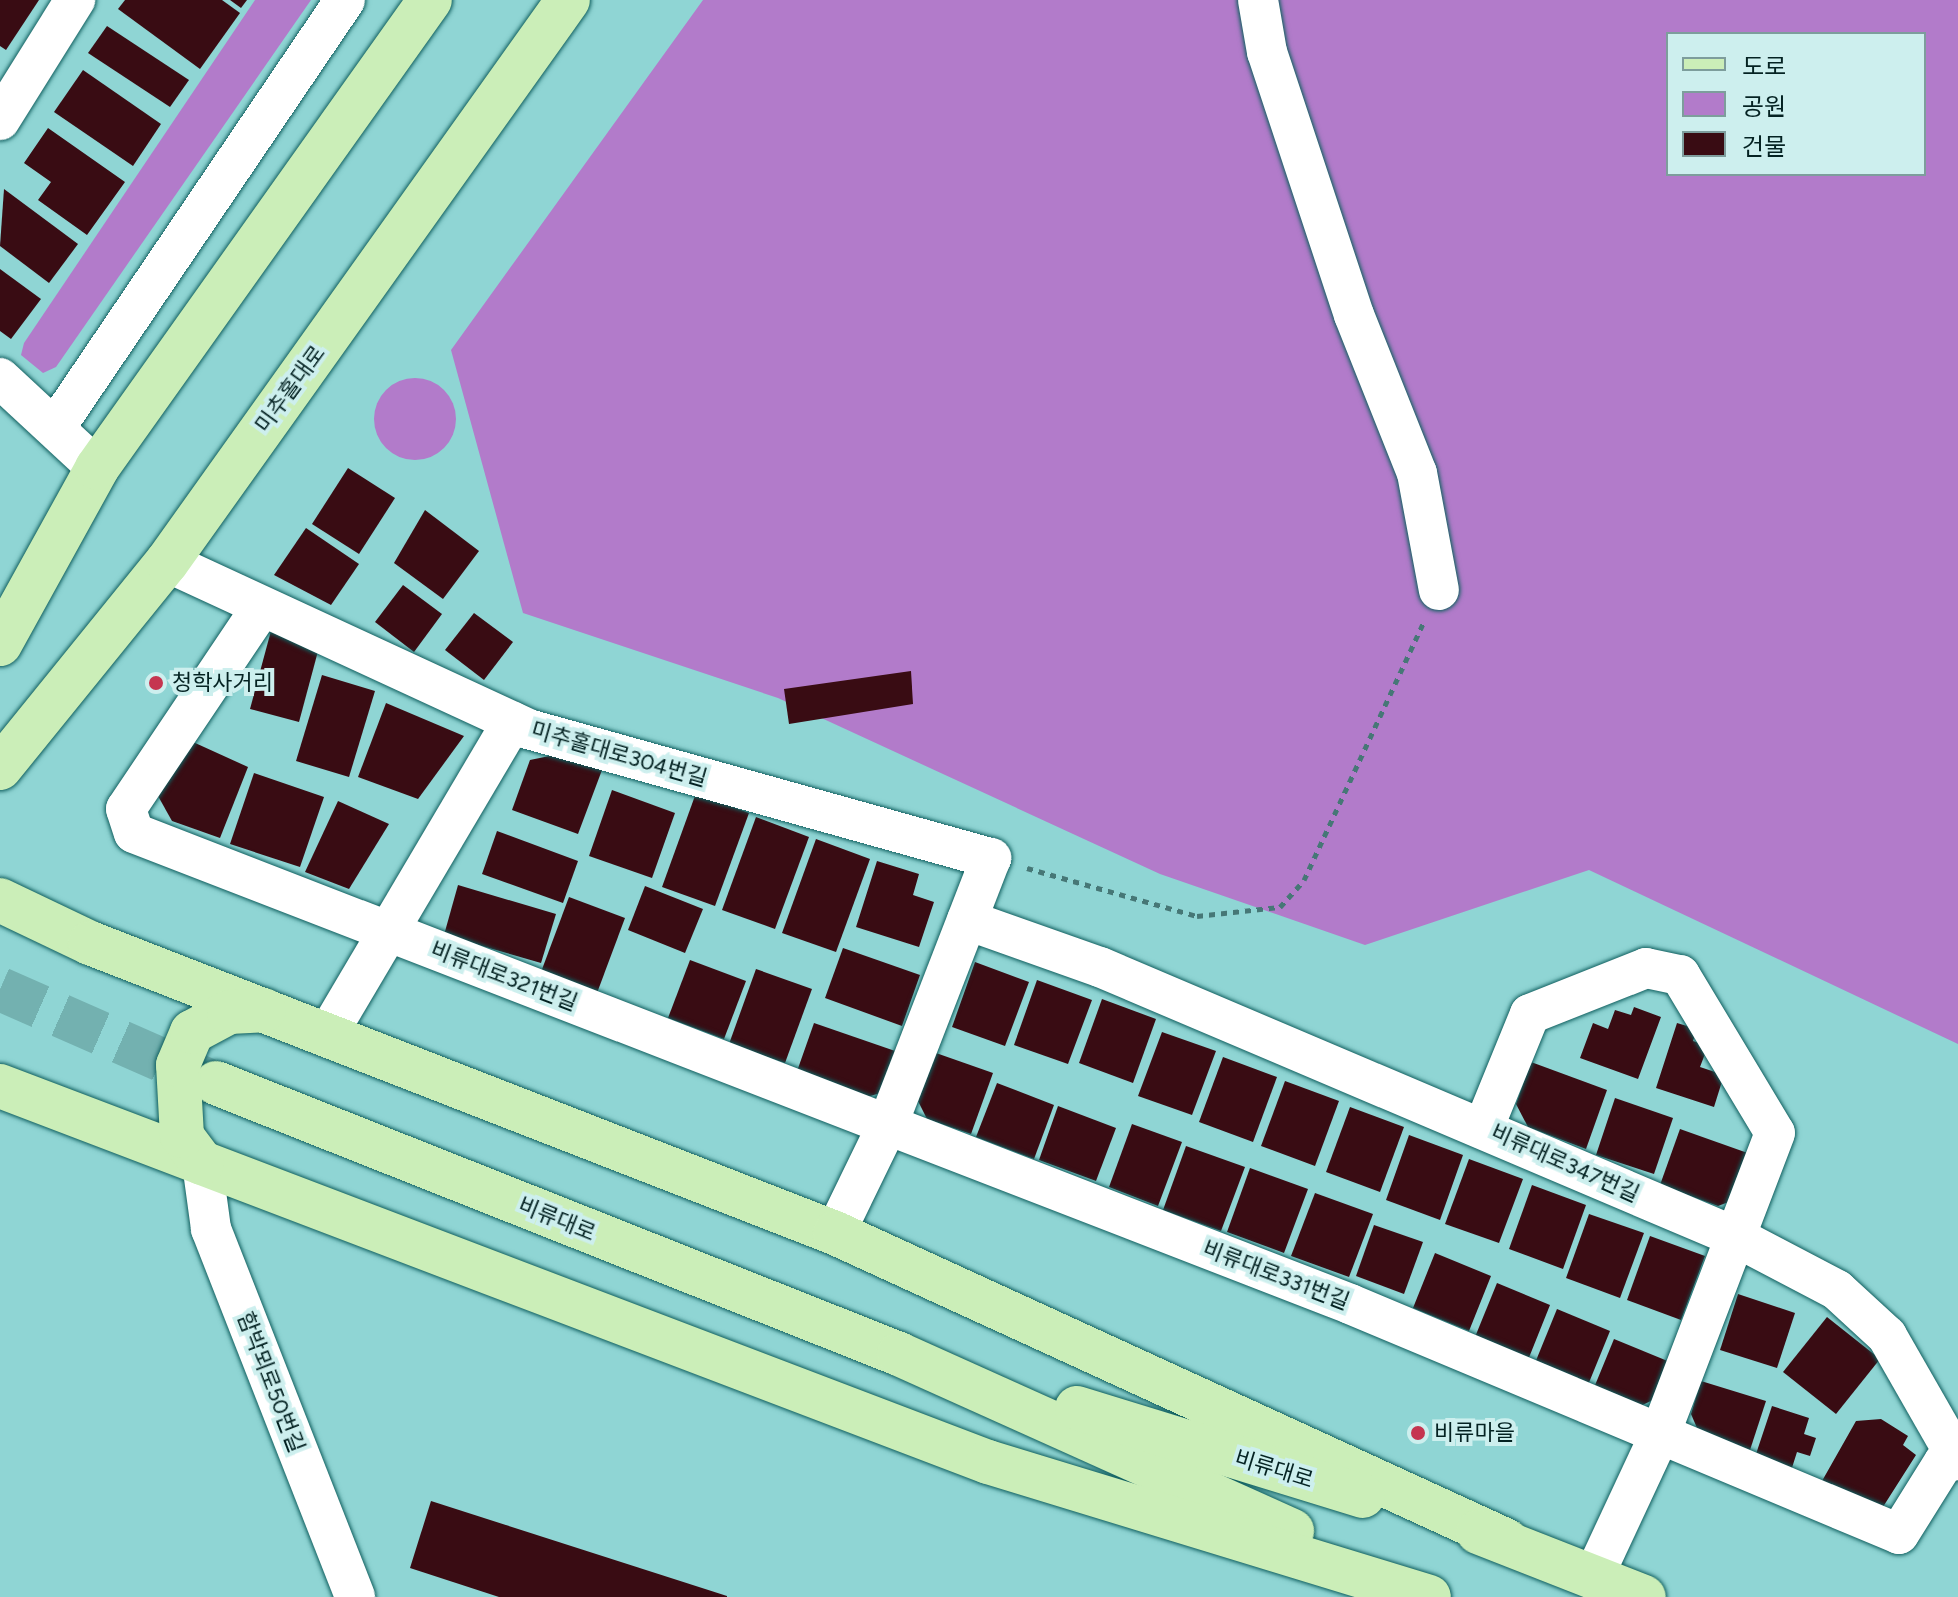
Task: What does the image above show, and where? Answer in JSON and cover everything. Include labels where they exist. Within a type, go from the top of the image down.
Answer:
[{"type":"main road","points":[[0,644],[97,468],[430,0]]},
{"type":"main road","name":"미추홀대로","points":[[0,768],[167,562],[568,0]]},
{"type":"main road","points":[[0,900],[264,1010],[835,1233],[1507,1541]]},
{"type":"main road","points":[[202,1163],[182,1136],[178,1065],[192,1032],[229,1012],[264,1010]]},
{"type":"main road","name":"비류대로","points":[[216,1083],[899,1354],[1439,1597]]},
{"type":"main road","points":[[0,1086],[988,1462],[1429,1597]]},
{"type":"main road","name":"비류대로","points":[[899,1354],[1507,1541],[1644,1597]]},
{"type":"street","points":[[0,120],[75,0]]},
{"type":"street","points":[[57,425],[345,0]]},
{"type":"street","points":[[1258,0],[1267,52],[1349,301],[1417,473],[1439,590]]},
{"type":"street","points":[[0,378],[57,425],[97,468]]},
{"type":"street","name":"미추홀대로304번길","points":[[167,562],[512,722],[991,858]]},
{"type":"street","name":"비류대로321번길","points":[[261,608],[126,809],[125,822],[134,833],[888,1124]]},
{"type":"street","points":[[327,1035],[512,722]]},
{"type":"street","points":[[835,1233],[888,1124],[991,858]]},
{"type":"street","points":[[967,920],[1100,967],[1483,1129]]},
{"type":"street","name":"비류대로347번길","points":[[1593,1578],[1660,1434],[1738,1238],[1775,1133],[1680,975],[1646,968],[1530,1014],[1483,1129],[1738,1238],[1837,1290],[1887,1336],[1958,1460],[1944,1462],[1899,1534],[1660,1434]]},
{"type":"street","name":"비류대로331번길","points":[[888,1124],[1350,1304],[1660,1434]]},
{"type":"street","name":"함박뫼로50번길","points":[[202,1163],[211,1229],[355,1597]]},
{"type":"path","points":[[991,858],[1197,916],[1280,907],[1304,880],[1439,590]]},
{"type":"green space","points":[[255,0],[311,0],[56,367],[43,373],[21,355],[24,343]]},
{"type":"green space","points":[[703,0],[1958,0],[1958,1044],[1589,870],[1365,945],[1160,874],[778,698],[523,613],[451,350]]},
{"type":"green space","points":[[415,378],[431,381],[444,390],[453,403],[456,419],[453,435],[444,448],[431,457],[415,460],[399,457],[386,448],[377,435],[374,419],[377,403],[386,390],[399,381]]},
{"type":"building","points":[[0,0],[39,0],[6,50],[0,46]]},
{"type":"building","points":[[125,0],[222,0],[240,13],[200,69],[118,9]]},
{"type":"building","points":[[230,0],[247,0],[241,8]]},
{"type":"building","points":[[107,26],[189,80],[170,107],[88,53]]},
{"type":"building","points":[[83,70],[161,124],[133,166],[54,112]]},
{"type":"building","points":[[48,128],[125,182],[87,235],[38,200],[51,182],[24,163]]},
{"type":"building","points":[[4,189],[78,244],[49,283],[0,246]]},
{"type":"building","points":[[0,269],[41,299],[11,339],[0,331]]},
{"type":"building","points":[[348,468],[395,498],[359,554],[312,524]]},
{"type":"building","points":[[425,510],[479,551],[443,599],[394,563]]},
{"type":"building","points":[[306,528],[359,564],[331,605],[274,575]]},
{"type":"building","points":[[403,585],[442,614],[414,652],[375,622]]},
{"type":"building","points":[[474,613],[513,642],[484,680],[445,650]]},
{"type":"building","points":[[272,627],[321,640],[299,722],[250,709]]},
{"type":"building","points":[[911,671],[913,704],[789,724],[784,689]]},
{"type":"building","points":[[322,675],[375,691],[349,777],[296,761]]},
{"type":"building","points":[[386,703],[464,736],[418,799],[358,777]]},
{"type":"building","points":[[193,742],[248,767],[220,838],[172,821],[158,796]]},
{"type":"building","points":[[559,754],[602,770],[578,834],[512,810],[530,760]]},
{"type":"building","points":[[254,773],[324,797],[300,867],[230,844]]},
{"type":"building","points":[[612,790],[675,813],[652,878],[589,856]]},
{"type":"building","points":[[696,793],[749,813],[715,906],[662,887]]},
{"type":"building","points":[[338,801],[389,824],[349,889],[305,872]]},
{"type":"building","points":[[756,817],[809,837],[775,929],[722,910]]},
{"type":"building","points":[[497,831],[578,861],[563,903],[482,874]]},
{"type":"building","points":[[816,839],[870,859],[836,952],[782,933]]},
{"type":"building","points":[[877,861],[919,874],[913,895],[934,902],[919,947],[856,927]]},
{"type":"building","points":[[458,885],[556,914],[541,963],[444,935]]},
{"type":"building","points":[[645,886],[703,909],[685,953],[628,930]]},
{"type":"building","points":[[569,897],[625,918],[597,993],[541,972]]},
{"type":"building","points":[[843,948],[920,975],[902,1026],[825,998]]},
{"type":"building","points":[[690,960],[746,981],[724,1039],[668,1018]]},
{"type":"building","points":[[975,962],[1029,982],[1005,1046],[952,1027]]},
{"type":"building","points":[[756,969],[812,989],[785,1063],[729,1044]]},
{"type":"building","points":[[1037,980],[1092,1000],[1068,1064],[1014,1045]]},
{"type":"building","points":[[1102,999],[1156,1019],[1133,1083],[1079,1063]]},
{"type":"building","points":[[1634,1007],[1661,1017],[1638,1079],[1580,1058],[1593,1023],[1608,1029],[1615,1010],[1631,1015]]},
{"type":"building","points":[[814,1023],[898,1052],[884,1092],[860,1099],[795,1077]]},
{"type":"building","points":[[1677,1023],[1697,1029],[1693,1041],[1708,1046],[1700,1067],[1724,1075],[1714,1107],[1656,1088]]},
{"type":"building","points":[[1162,1032],[1216,1051],[1192,1115],[1138,1096]]},
{"type":"building","points":[[936,1053],[993,1073],[971,1134],[927,1119],[918,1101]]},
{"type":"building","points":[[1223,1057],[1277,1077],[1253,1142],[1199,1122]]},
{"type":"building","points":[[1531,1062],[1607,1090],[1586,1149],[1528,1127],[1516,1104]]},
{"type":"building","points":[[1285,1081],[1339,1101],[1315,1166],[1261,1146]]},
{"type":"building","points":[[997,1083],[1054,1105],[1034,1159],[976,1137]]},
{"type":"building","points":[[1615,1098],[1673,1118],[1654,1174],[1596,1155]]},
{"type":"building","points":[[1058,1106],[1116,1128],[1096,1181],[1039,1160]]},
{"type":"building","points":[[1350,1107],[1404,1127],[1380,1192],[1326,1172]]},
{"type":"building","points":[[1132,1124],[1182,1142],[1158,1206],[1109,1187]]},
{"type":"building","points":[[1680,1129],[1756,1156],[1742,1197],[1718,1206],[1660,1185]]},
{"type":"building","points":[[1409,1135],[1463,1155],[1440,1220],[1386,1200]]},
{"type":"building","points":[[1186,1146],[1245,1167],[1221,1231],[1163,1210]]},
{"type":"building","points":[[1469,1159],[1523,1179],[1499,1243],[1445,1224]]},
{"type":"building","points":[[1250,1168],[1308,1189],[1284,1253],[1227,1232]]},
{"type":"building","points":[[1532,1185],[1586,1205],[1563,1269],[1509,1249]]},
{"type":"building","points":[[1315,1193],[1373,1214],[1349,1277],[1291,1256]]},
{"type":"building","points":[[1589,1214],[1644,1233],[1620,1298],[1566,1278]]},
{"type":"building","points":[[1374,1225],[1423,1242],[1404,1294],[1356,1276]]},
{"type":"building","points":[[1650,1236],[1705,1256],[1681,1320],[1627,1300]]},
{"type":"building","points":[[1435,1253],[1491,1276],[1469,1331],[1413,1308]]},
{"type":"building","points":[[1497,1283],[1550,1305],[1528,1360],[1475,1337]]},
{"type":"building","points":[[1738,1294],[1795,1313],[1777,1368],[1720,1350]]},
{"type":"building","points":[[1557,1309],[1610,1331],[1588,1385],[1535,1363]]},
{"type":"building","points":[[1827,1317],[1880,1359],[1836,1414],[1783,1372]]},
{"type":"building","points":[[1614,1339],[1670,1362],[1655,1399],[1630,1411],[1591,1395]]},
{"type":"building","points":[[1701,1381],[1766,1401],[1750,1450],[1700,1435],[1691,1414]]},
{"type":"building","points":[[1772,1406],[1809,1418],[1804,1434],[1816,1438],[1810,1456],[1797,1452],[1790,1474],[1753,1463]]},
{"type":"building","points":[[1881,1419],[1908,1436],[1903,1445],[1916,1455],[1881,1510],[1822,1481],[1856,1421]]},
{"type":"building","points":[[431,1501],[727,1597],[499,1597],[410,1568]]},
{"type":"tunnel","points":[[0,989],[214,1083]]},
{"type":"place","name":"청학사거리","points":[[156,683]]},
{"type":"place","name":"비류마을","points":[[1418,1433]]}]
